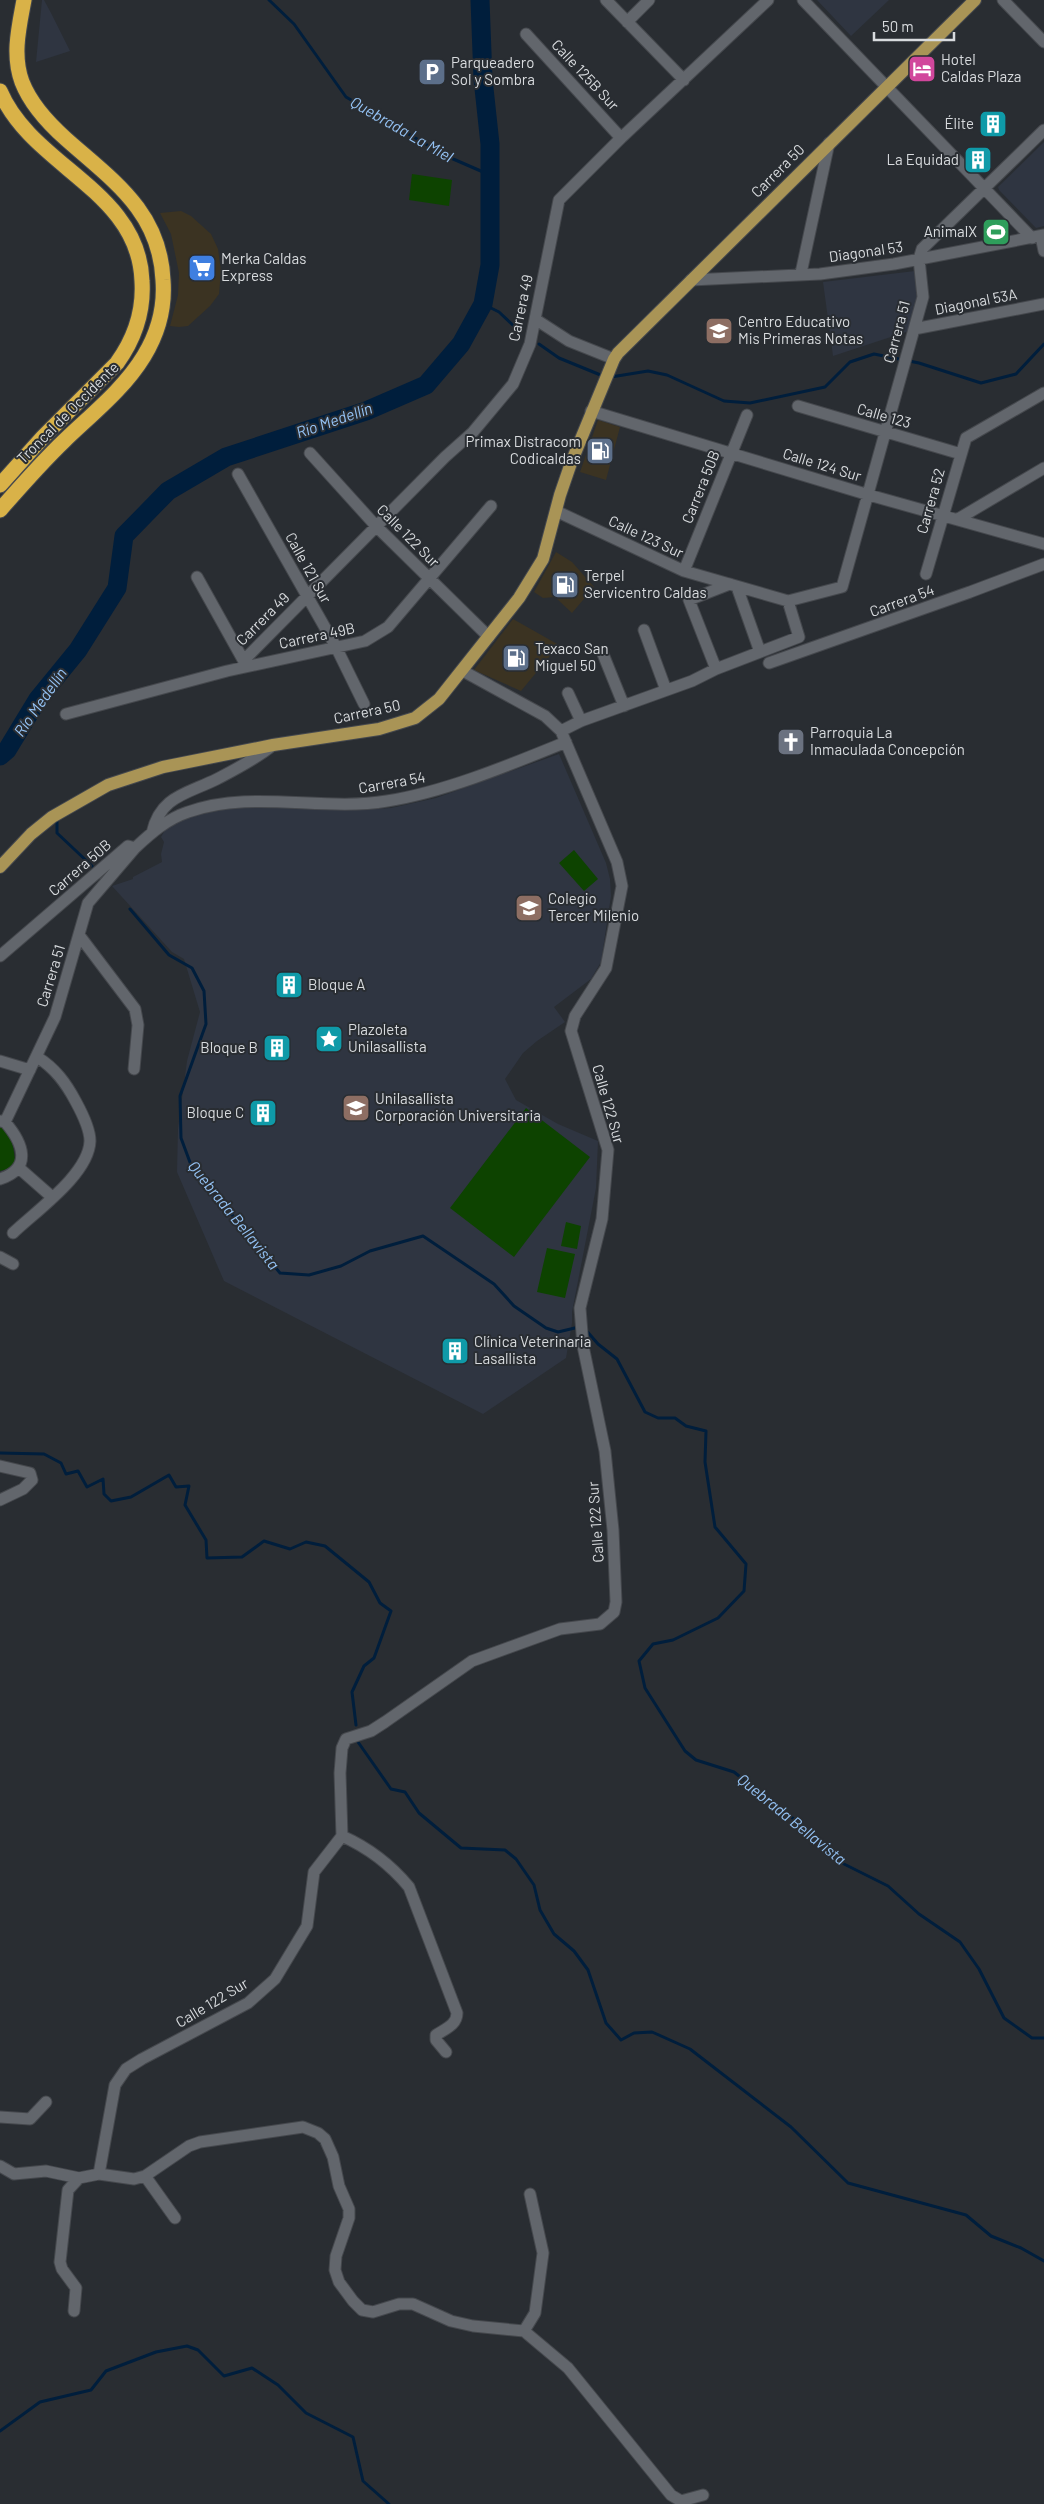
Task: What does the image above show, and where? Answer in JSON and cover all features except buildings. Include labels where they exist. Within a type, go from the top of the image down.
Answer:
[{"type":"highway","name":"Troncal de Occidente","points":[[0,510],[66,439],[125,381],[145,355],[158,326],[164,286],[159,253],[148,222],[133,200],[56,130],[30,99],[22,80],[17,59],[24,0]]},
{"type":"highway","name":"Troncal de Occidente","points":[[0,91],[10,111],[33,139],[102,198],[122,221],[133,241],[140,263],[143,293],[138,323],[126,351],[118,363],[43,437],[0,485]]},
{"type":"main road","name":"Carrera 50","points":[[0,867],[31,834],[52,817],[108,785],[163,767],[273,745],[379,729],[414,718],[439,699],[464,671],[519,598],[543,559],[571,463],[612,364],[691,280],[975,0]]},
{"type":"street","points":[[606,0],[684,80]]},
{"type":"street","points":[[627,22],[649,0]]},
{"type":"street","name":"Carrera 49","points":[[246,663],[376,526],[473,432],[513,384],[530,344],[559,200],[621,138],[768,0]]},
{"type":"street","points":[[803,0],[984,188],[1039,236],[1044,251]]},
{"type":"street","points":[[1003,0],[1044,42]]},
{"type":"street","name":"Calle 125B Sur","points":[[526,34],[621,138]]},
{"type":"street","points":[[919,259],[922,249],[1044,130]]},
{"type":"street","points":[[801,273],[830,143]]},
{"type":"street","name":"Diagonal 53","points":[[691,280],[801,273],[820,274],[919,259],[1039,236]]},
{"type":"street","name":"Carrera 51","points":[[842,587],[923,296],[919,259]]},
{"type":"street","name":"Diagonal 53A","points":[[914,329],[1044,304]]},
{"type":"street","points":[[535,319],[569,341],[612,364]]},
{"type":"street","name":"Carrera 52","points":[[926,574],[966,438],[1044,393]]},
{"type":"street","name":"Calle 123","points":[[798,406],[961,454]]},
{"type":"street","name":"Calle 124 Sur","points":[[591,411],[868,495],[1044,544]]},
{"type":"street","name":"Carrera 50B","points":[[684,570],[747,415]]},
{"type":"street","name":"Calle 122 Sur","points":[[310,453],[376,526],[489,637]]},
{"type":"street","points":[[958,519],[1044,468]]},
{"type":"street","name":"Calle 121 Sur","points":[[238,474],[336,647],[364,704]]},
{"type":"street","name":"Carrera 49B","points":[[66,714],[246,663],[366,641],[379,634],[491,506]]},
{"type":"street","name":"Calle 123 Sur","points":[[556,511],[684,570],[788,601],[842,587]]},
{"type":"street","name":"Carrera 54","points":[[779,645],[769,663],[1044,564]]},
{"type":"street","points":[[197,577],[246,663]]},
{"type":"street","points":[[716,669],[689,600],[733,586],[760,652]]},
{"type":"street","points":[[561,731],[581,721],[666,690],[799,637],[788,601]]},
{"type":"street","points":[[644,630],[666,690]]},
{"type":"street","points":[[603,654],[624,706]]},
{"type":"street","name":"Calle 122 Sur","points":[[98,2174],[115,2086],[126,2069],[248,2002],[275,1978],[308,1926],[314,1872],[342,1836],[340,1773],[342,1748],[346,1739],[385,1722],[472,1661],[560,1629],[600,1624],[614,1612],[616,1602],[614,1530],[605,1450],[583,1346],[580,1308],[602,1219],[608,1150],[571,1031],[575,1016],[606,968],[622,886],[617,862],[561,731],[545,716],[464,671]]},
{"type":"street","points":[[568,693],[581,721]]},
{"type":"street","name":"Carrera 54","points":[[214,806],[257,802],[342,806],[390,801],[444,788],[566,742]]},
{"type":"street","points":[[152,832],[155,818],[167,804],[182,793],[215,780],[258,757],[273,745]]},
{"type":"street","name":"Carrera 50B","points":[[0,956],[128,846],[135,848],[152,832],[189,812],[214,806]]},
{"type":"street","name":"Carrera 51","points":[[3,1122],[37,1057],[55,1017],[88,903],[135,848]]},
{"type":"street","points":[[80,935],[135,1009],[138,1025],[134,1068]]},
{"type":"street","points":[[13,1233],[78,1173],[87,1158],[90,1141],[86,1124],[73,1095],[52,1066],[37,1057]]},
{"type":"street","points":[[0,1061],[30,1070]]},
{"type":"street","points":[[0,1180],[10,1176],[19,1168],[22,1153],[17,1136],[3,1122]]},
{"type":"street","points":[[19,1168],[52,1196]]},
{"type":"street","points":[[0,1257],[13,1264]]},
{"type":"street","points":[[0,1466],[30,1472],[32,1480],[23,1489],[0,1500]]},
{"type":"street","points":[[342,1836],[365,1847],[397,1872],[409,1886],[457,2013],[457,2019],[453,2024],[435,2037],[446,2052]]},
{"type":"street","points":[[0,2117],[30,2119],[46,2102]]},
{"type":"street","points":[[0,2166],[14,2174],[46,2171],[79,2178],[98,2174],[134,2179],[145,2176],[189,2146],[200,2142],[278,2129],[302,2127],[312,2129],[324,2139],[333,2157],[339,2186],[349,2209],[349,2218],[340,2242],[335,2270],[339,2282],[357,2306],[362,2310],[373,2312],[399,2304],[413,2304],[451,2321],[473,2326],[524,2331],[568,2368],[671,2494],[681,2501],[703,2495]]},
{"type":"street","points":[[145,2176],[176,2218]]},
{"type":"street","points":[[74,2310],[76,2288],[62,2269],[60,2262],[68,2190],[79,2178]]},
{"type":"street","points":[[524,2331],[535,2313],[543,2254],[530,2194]]},
{"type":"shaded area","points":[[42,0],[44,0],[70,51],[36,62]]},
{"type":"shaded area","points":[[817,0],[889,0],[851,36]]},
{"type":"shaded area","points":[[1044,142],[1044,226],[1036,228],[998,187]]},
{"type":"shaded area","points":[[181,211],[191,216],[211,234],[218,249],[221,271],[219,294],[210,306],[188,326],[179,327],[170,326],[178,295],[179,273],[171,234],[160,213]]},
{"type":"shaded area","points":[[915,271],[918,296],[909,331],[833,356],[823,282]]},
{"type":"shaded area","name":"Primax Distracom Codicaldas","points":[[598,420],[620,427],[606,480],[580,472]]},
{"type":"shaded area","name":"Terpel Servicentro Caldas","points":[[556,552],[572,562],[594,587],[572,613],[555,597],[543,598],[534,592]]},
{"type":"shaded area","name":"Texaco San Miguel 50","points":[[513,619],[559,645],[521,691],[474,670]]},
{"type":"shaded area","name":"Unilasallista Corporación Universitaria","points":[[559,754],[606,863],[610,879],[611,896],[601,962],[591,979],[554,1007],[565,1022],[523,1053],[505,1079],[516,1100],[558,1124],[598,1141],[596,1188],[572,1312],[566,1358],[483,1414],[224,1281],[177,1172],[178,1129],[187,1061],[200,1012],[184,959],[172,952],[112,886],[133,879],[133,877],[162,862],[161,854],[164,842],[161,837],[165,830],[188,817],[240,806],[351,810],[391,808],[436,798]]},
{"type":"green space","points":[[412,174],[452,180],[449,206],[409,200]]},
{"type":"green space","points":[[574,850],[598,879],[584,891],[559,863]]},
{"type":"green space","points":[[526,1108],[590,1157],[514,1257],[450,1208]]},
{"type":"green space","points":[[0,1126],[12,1142],[15,1162],[11,1168],[0,1171]]},
{"type":"green space","points":[[566,1222],[581,1226],[577,1249],[561,1246]]},
{"type":"green space","points":[[547,1248],[575,1254],[565,1298],[537,1292]]},
{"type":"waterway","name":"Quebrada La Miel","points":[[269,0],[294,24],[346,97],[444,155],[490,175]]},
{"type":"waterway","name":"Río Medellín","points":[[0,756],[7,750],[38,699],[78,650],[117,588],[124,536],[168,491],[226,457],[366,411],[426,385],[461,344],[483,304],[490,265],[490,144],[483,79],[480,0]]},
{"type":"waterway","points":[[483,304],[499,312],[517,329]]},
{"type":"waterway","points":[[539,344],[559,358],[603,376]]},
{"type":"waterway","points":[[611,377],[648,371],[667,375],[724,401],[750,403],[825,387],[850,362],[874,354],[919,363],[981,383],[1016,374],[1044,344]]},
{"type":"waterway","name":"Quebrada Bellavista","points":[[57,820],[57,833],[92,866]]},
{"type":"waterway","name":"Quebrada Bellavista","points":[[130,909],[169,955],[192,968],[204,991],[206,1024],[180,1096],[181,1138],[191,1165],[280,1273],[309,1275],[341,1266],[370,1251],[423,1236],[494,1284],[514,1306],[546,1328],[558,1332],[579,1327]]},
{"type":"waterway","name":"Quebrada Bellavista","points":[[585,1329],[598,1344],[617,1359],[645,1412],[658,1418],[675,1418],[686,1426],[706,1431],[705,1462],[715,1527],[746,1564],[744,1591],[718,1618],[673,1640],[653,1644],[639,1661],[645,1688],[685,1751],[696,1760],[734,1772],[818,1838],[842,1863],[888,1886],[919,1914],[960,1942],[979,1969],[1004,2018],[1032,2038],[1044,2038]]},
{"type":"waterway","points":[[0,1453],[44,1454],[61,1463],[66,1474],[78,1471],[87,1487],[103,1479],[104,1494],[111,1501],[131,1497],[169,1475],[176,1487],[189,1486],[185,1505],[206,1540],[207,1558],[242,1557],[264,1541],[290,1549],[306,1542],[325,1546],[369,1582],[380,1603],[391,1611],[374,1658],[364,1666],[352,1692],[356,1725]]},
{"type":"waterway","points":[[358,1742],[391,1789],[405,1792],[419,1813],[461,1848],[505,1850],[516,1859],[534,1885],[540,1910],[554,1934],[574,1951],[588,1970],[606,2023],[621,2040],[634,2033],[652,2032],[690,2049],[791,2127],[848,2183],[966,2215],[991,2236],[1021,2248],[1044,2261]]},
{"type":"waterway","points":[[0,2431],[40,2402],[91,2390],[106,2371],[156,2352],[187,2346],[198,2350],[224,2376],[252,2368],[278,2385],[306,2413],[353,2437],[363,2481],[389,2504]]},
{"type":"place","name":"Hotel Caldas Plaza","points":[[922,69]]},
{"type":"place","name":"Parqueadero Sol y Sombra","points":[[432,72]]},
{"type":"place","name":"Élite","points":[[993,124]]},
{"type":"place","name":"La Equidad","points":[[978,160]]},
{"type":"place","name":"AnimalX","points":[[996,232]]},
{"type":"place","name":"Merka Caldas Express","points":[[202,268]]},
{"type":"place","name":"Centro Educativo Mis Primeras Notas","points":[[719,331]]},
{"type":"place","name":"Primax Distracom Codicaldas","points":[[600,451]]},
{"type":"place","name":"Terpel Servicentro Caldas","points":[[565,585]]},
{"type":"place","name":"Texaco San Miguel 50","points":[[516,658]]},
{"type":"place","name":"Parroquia La Inmaculada Concepción","points":[[791,742]]},
{"type":"place","name":"Colegio Tercer Milenio","points":[[529,908]]},
{"type":"place","name":"Bloque A","points":[[289,985]]},
{"type":"place","name":"Plazoleta Unilasallista","points":[[329,1039]]},
{"type":"place","name":"Bloque B","points":[[277,1048]]},
{"type":"place","name":"Unilasallista Corporación Universitaria","points":[[356,1108]]},
{"type":"place","name":"Bloque C","points":[[263,1113]]},
{"type":"place","name":"Clínica Veterinaria Lasallista","points":[[455,1351]]}]
